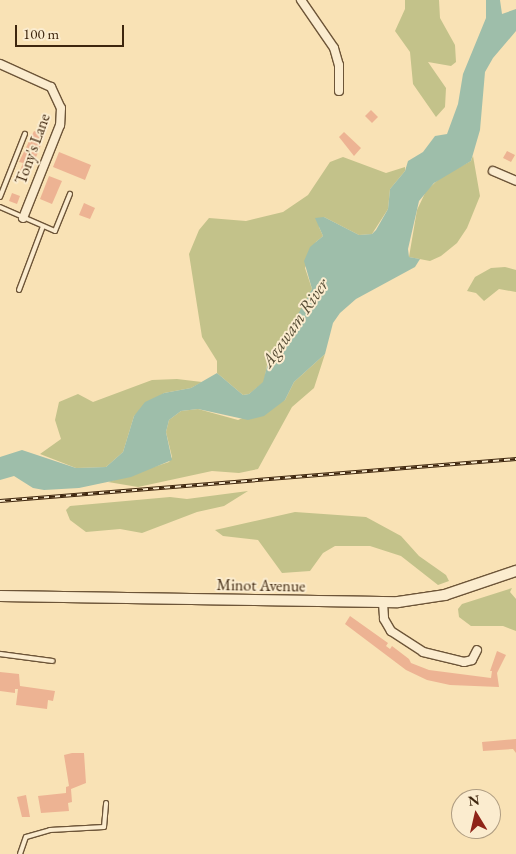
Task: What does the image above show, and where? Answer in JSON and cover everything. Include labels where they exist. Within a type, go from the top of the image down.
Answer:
[{"type":"main road","name":"Minot Avenue","points":[[0,596],[383,603],[445,595],[516,571]]},
{"type":"street","points":[[301,0],[334,48],[339,66],[339,91]]},
{"type":"street","name":"Tony's Lane","points":[[0,64],[51,87],[61,108],[60,125],[23,218]]},
{"type":"street","points":[[493,171],[516,181]]},
{"type":"street","points":[[383,603],[384,619],[391,631],[423,652],[464,662],[472,660],[477,650]]},
{"type":"lane","points":[[0,197],[25,134]]},
{"type":"lane","points":[[0,207],[55,231],[70,194]]},
{"type":"lane","points":[[19,290],[43,226]]},
{"type":"lane","points":[[0,654],[53,661]]},
{"type":"lane","points":[[20,854],[26,837],[50,830],[104,827],[106,803]]},
{"type":"shaded area","points":[[405,0],[439,0],[440,18],[455,45],[456,62],[451,66],[428,62],[446,88],[445,107],[436,117],[413,84],[410,52],[395,31],[405,9]]},
{"type":"shaded area","points":[[473,156],[480,196],[467,228],[457,243],[441,256],[430,261],[409,257],[417,210],[426,191],[441,177],[471,161]]},
{"type":"shaded area","points":[[343,157],[386,173],[405,167],[405,171],[390,189],[388,209],[372,234],[359,235],[324,217],[319,227],[323,236],[316,242],[305,268],[312,289],[307,302],[268,359],[264,382],[249,394],[243,395],[217,373],[217,361],[202,337],[189,254],[199,230],[209,218],[246,221],[283,212],[308,195],[330,162]]},
{"type":"shaded area","points":[[505,267],[516,270],[516,292],[499,289],[484,301],[476,293],[467,291],[475,277],[491,268]]},
{"type":"shaded area","points":[[325,354],[314,388],[292,407],[258,469],[239,473],[212,471],[138,487],[108,482],[169,462],[172,457],[166,432],[169,420],[181,411],[198,409],[238,420],[285,400],[294,382]]},
{"type":"shaded area","points":[[177,379],[202,382],[191,388],[164,393],[134,416],[123,452],[106,467],[76,468],[40,454],[61,439],[55,420],[59,402],[78,394],[93,402],[152,380]]},
{"type":"shaded area","points":[[248,491],[224,506],[197,512],[142,533],[120,529],[86,532],[70,520],[66,510],[70,506],[170,497],[187,499]]},
{"type":"shaded area","points":[[295,512],[366,517],[401,536],[419,556],[446,575],[449,581],[438,585],[401,556],[370,546],[335,546],[323,553],[310,571],[282,573],[258,540],[223,536],[215,530]]},
{"type":"shaded area","points":[[512,588],[510,592],[516,599],[516,631],[503,626],[471,626],[459,617],[458,609],[462,604]]},
{"type":"water","name":"Agawam River","points":[[486,0],[500,0],[502,14],[516,9],[516,31],[493,58],[485,72],[480,130],[471,161],[434,183],[419,201],[408,249],[409,257],[420,259],[415,267],[356,299],[340,313],[333,323],[325,354],[294,382],[285,400],[264,416],[248,420],[198,409],[181,411],[169,420],[166,432],[172,460],[131,477],[79,488],[44,490],[33,488],[14,476],[0,480],[0,457],[22,450],[76,468],[106,467],[123,452],[134,416],[145,402],[164,393],[191,388],[217,373],[243,395],[249,394],[263,382],[271,351],[283,341],[312,289],[304,261],[310,247],[323,236],[315,218],[324,217],[359,235],[372,234],[376,230],[388,209],[390,189],[405,171],[408,161],[423,152],[435,136],[447,134],[458,104],[463,74],[486,18]]},
{"type":"building","points":[[371,110],[378,117],[372,123],[365,116]]},
{"type":"building","points":[[34,131],[45,135],[28,177],[19,173],[23,163],[19,162]]},
{"type":"building","points":[[344,132],[361,148],[354,156],[339,137]]},
{"type":"building","points":[[507,151],[515,155],[511,162],[503,158]]},
{"type":"building","points":[[59,152],[91,165],[85,180],[53,167]]},
{"type":"building","points":[[49,176],[62,181],[52,204],[40,199]]},
{"type":"building","points":[[12,193],[20,196],[17,204],[9,201]]},
{"type":"building","points":[[84,203],[95,208],[90,219],[79,215]]},
{"type":"building","points":[[350,616],[388,643],[386,646],[390,649],[392,646],[409,659],[411,663],[429,670],[491,678],[492,671],[490,671],[497,651],[506,655],[497,673],[499,687],[450,685],[427,680],[406,670],[345,624]]},
{"type":"building","points":[[0,672],[19,674],[20,686],[55,691],[53,701],[48,700],[47,709],[16,705],[18,689],[15,689],[15,693],[0,691]]},
{"type":"building","points":[[516,739],[516,753],[513,749],[483,751],[482,742]]},
{"type":"building","points":[[84,753],[86,783],[71,789],[72,802],[68,803],[69,811],[41,813],[38,796],[66,793],[66,787],[69,786],[64,755]]},
{"type":"building","points":[[26,795],[30,817],[22,817],[17,797]]},
{"type":"railway","points":[[0,501],[516,459]]}]
